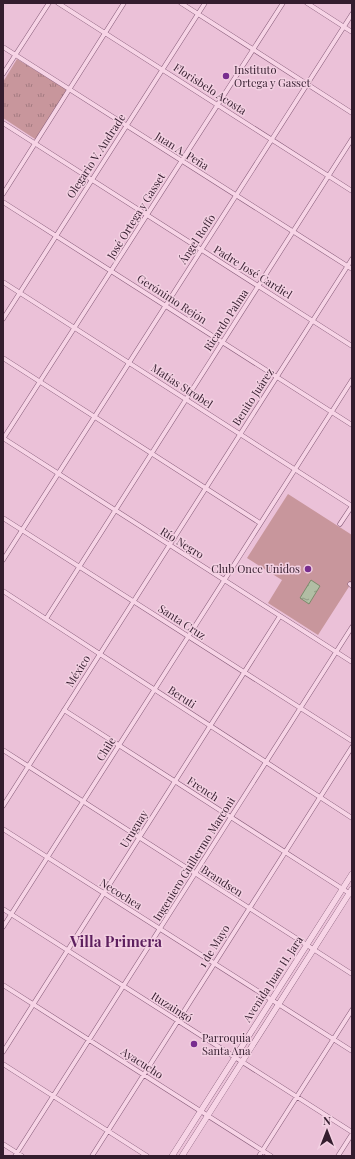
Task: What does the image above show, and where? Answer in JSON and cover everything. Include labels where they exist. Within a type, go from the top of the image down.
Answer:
[{"type":"main road","name":"Avenida Juan H. Jara","points":[[172,1156],[352,874]]},
{"type":"main road","name":"Avenida Juan H. Jara","points":[[182,1156],[351,893]]},
{"type":"street","points":[[3,74],[49,3]]},
{"type":"street","name":"Florisbelo Acosta","points":[[58,3],[352,190]]},
{"type":"street","points":[[3,194],[124,3]]},
{"type":"street","points":[[181,3],[352,113]]},
{"type":"street","name":"Olegario V. Andrade","points":[[3,319],[205,3]]},
{"type":"street","name":"José Ortega y Gasset","points":[[3,439],[283,3]]},
{"type":"street","points":[[307,3],[352,32]]},
{"type":"street","name":"Ángel Roffo","points":[[3,560],[352,14]]},
{"type":"street","name":"Juan A. Peña","points":[[3,47],[352,269]]},
{"type":"street","name":"Padre José Cardiel","points":[[3,123],[352,346]]},
{"type":"street","name":"Ricardo Palma","points":[[46,620],[352,139]]},
{"type":"street","name":"Gerónimo Rejón","points":[[3,202],[352,425]]},
{"type":"street","name":"Benito Juárez","points":[[168,546],[352,259]]},
{"type":"street","name":"Matías Strobel","points":[[3,282],[352,506]]},
{"type":"street","points":[[3,358],[260,523]]},
{"type":"street","name":"Chile","points":[[3,927],[352,380]]},
{"type":"street","name":"Río Negro","points":[[3,439],[168,546],[352,662]]},
{"type":"street","points":[[340,524],[352,506]]},
{"type":"street","name":"Santa Cruz","points":[[3,518],[352,741]]},
{"type":"street","name":"México","points":[[3,806],[168,546]]},
{"type":"street","name":"Beruti","points":[[3,592],[352,818]]},
{"type":"street","name":"Uruguay","points":[[3,1052],[280,616]]},
{"type":"street","name":"Ingeniero Guillermo Marconi","points":[[16,1154],[352,627]]},
{"type":"street","name":"French","points":[[64,710],[342,889],[351,893]]},
{"type":"street","name":"1 de Mayo","points":[[92,1156],[352,746]]},
{"type":"street","name":"Brandsen","points":[[3,750],[352,974]]},
{"type":"street","name":"Necochea","points":[[3,829],[352,1051]]},
{"type":"street","name":"Ituzaingó","points":[[3,909],[352,1133]]},
{"type":"street","name":"Ayacucho","points":[[3,985],[271,1156]]},
{"type":"street","points":[[259,1156],[352,1010]]},
{"type":"street","points":[[3,1064],[147,1156]]},
{"type":"street","points":[[338,1156],[352,1133]]},
{"type":"street","points":[[3,1144],[16,1154],[22,1156]]},
{"type":"green space","points":[[17,59],[69,91],[38,141],[3,118],[3,82]]},
{"type":"green space","name":"Club Once Unidos","points":[[288,494],[352,535],[352,582],[318,635],[268,603],[282,580],[247,558]]},
{"type":"water","points":[[311,580],[320,586],[309,604],[300,598]]},
{"type":"place","name":"Instituto Ortega y Gasset","points":[[226,76]]},
{"type":"place","name":"Club Once Unidos","points":[[308,569]]},
{"type":"place","name":"Parroquia Santa Ana","points":[[194,1044]]},
{"type":"district","name":"Villa Primera","points":[[116,942]]}]
